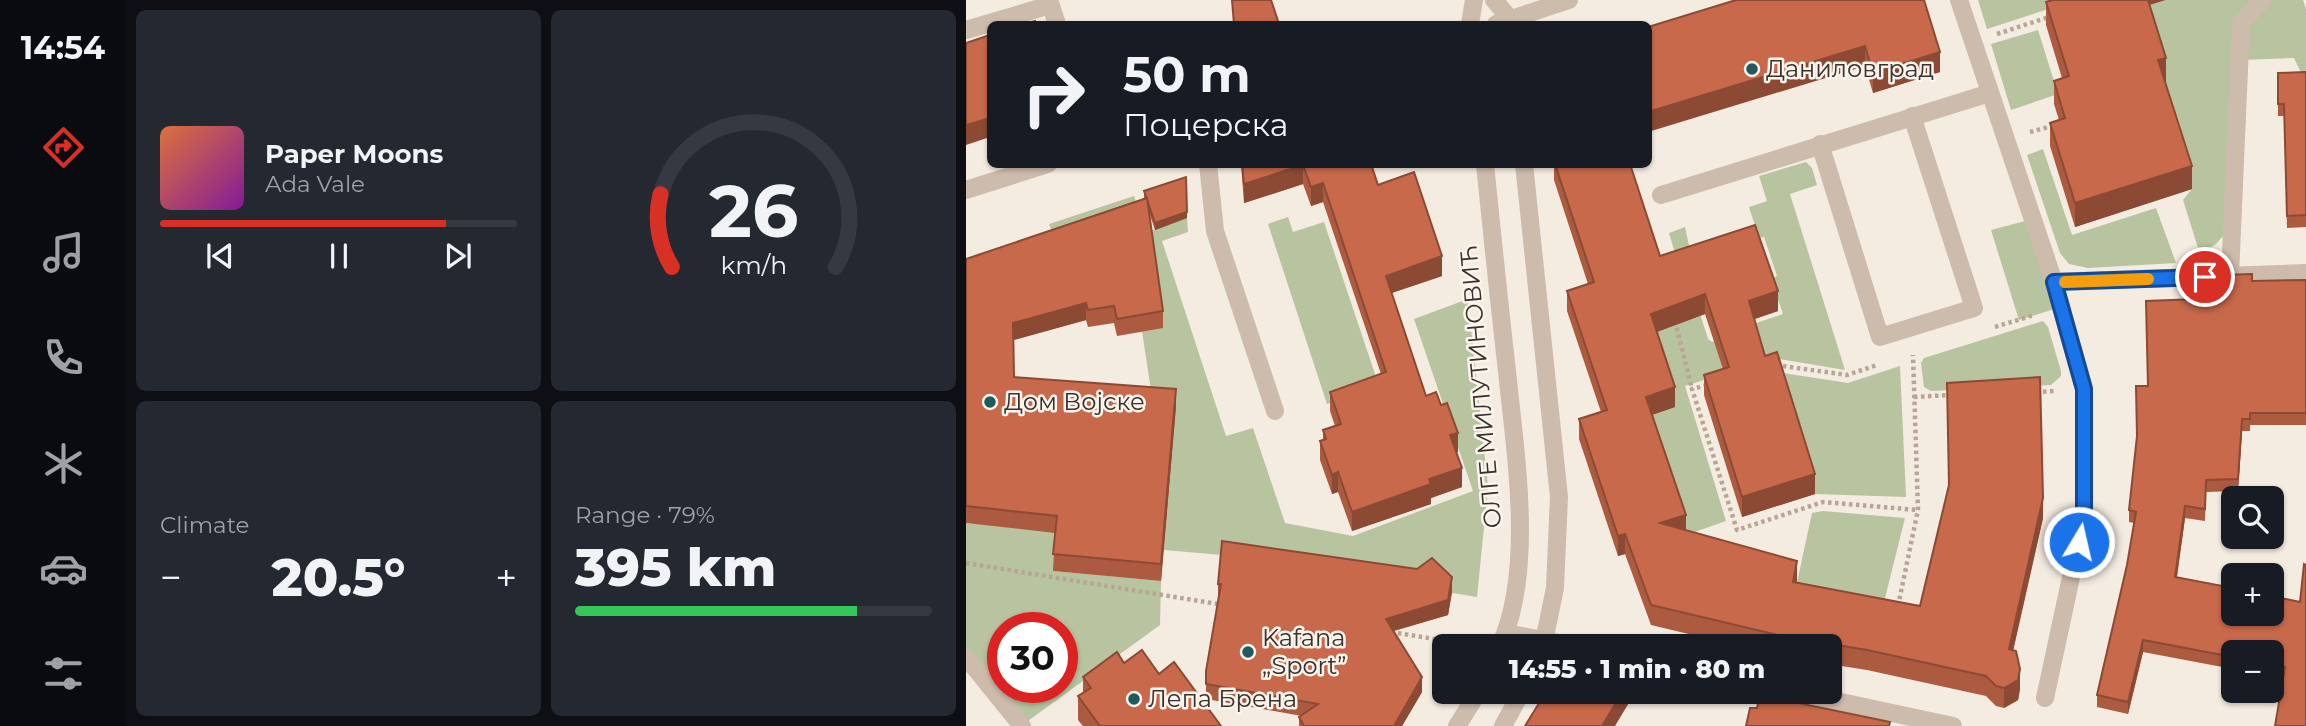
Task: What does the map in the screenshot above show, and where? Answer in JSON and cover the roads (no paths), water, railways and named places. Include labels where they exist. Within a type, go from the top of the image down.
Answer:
[{"type":"street","points":[[1470,21],[1474,0]]},
{"type":"street","points":[[1494,0],[1505,21]]},
{"type":"street","points":[[1511,21],[1569,0]]},
{"type":"street","points":[[1959,0],[2054,282],[2084,389],[2084,517],[2045,698]]},
{"type":"street","points":[[2230,276],[2241,23],[2263,0]]},
{"type":"street","points":[[993,21],[1049,2],[1056,21]]},
{"type":"street","points":[[966,30],[987,23]]},
{"type":"street","points":[[1661,195],[1990,93]]},
{"type":"street","points":[[1820,144],[1880,337],[1892,334],[1974,308],[1912,116]]},
{"type":"street","points":[[966,190],[1035,168]]},
{"type":"street","points":[[1208,168],[1215,231],[1275,411]]},
{"type":"street","name":"ОЛГЕ МИЛУТИНОВИЋ","points":[[1485,168],[1519,492],[1517,579],[1504,634]]},
{"type":"street","points":[[1524,168],[1559,497],[1555,588],[1546,634]]},
{"type":"street","points":[[2054,282],[2306,274]]},
{"type":"street","points":[[969,667],[1021,726]]},
{"type":"street","points":[[1842,702],[1953,726]]},
{"type":"street","points":[[1458,726],[1471,704]]},
{"type":"street","points":[[1503,726],[1515,704]]},
{"type":"place","name":"Даниловград","points":[[1752,69]]},
{"type":"place","name":"Дом Војске","points":[[990,402]]},
{"type":"place","name":"Kafana „Sport”","points":[[1248,652]]},
{"type":"place","name":"Лепа Брена","points":[[1134,699]]}]
